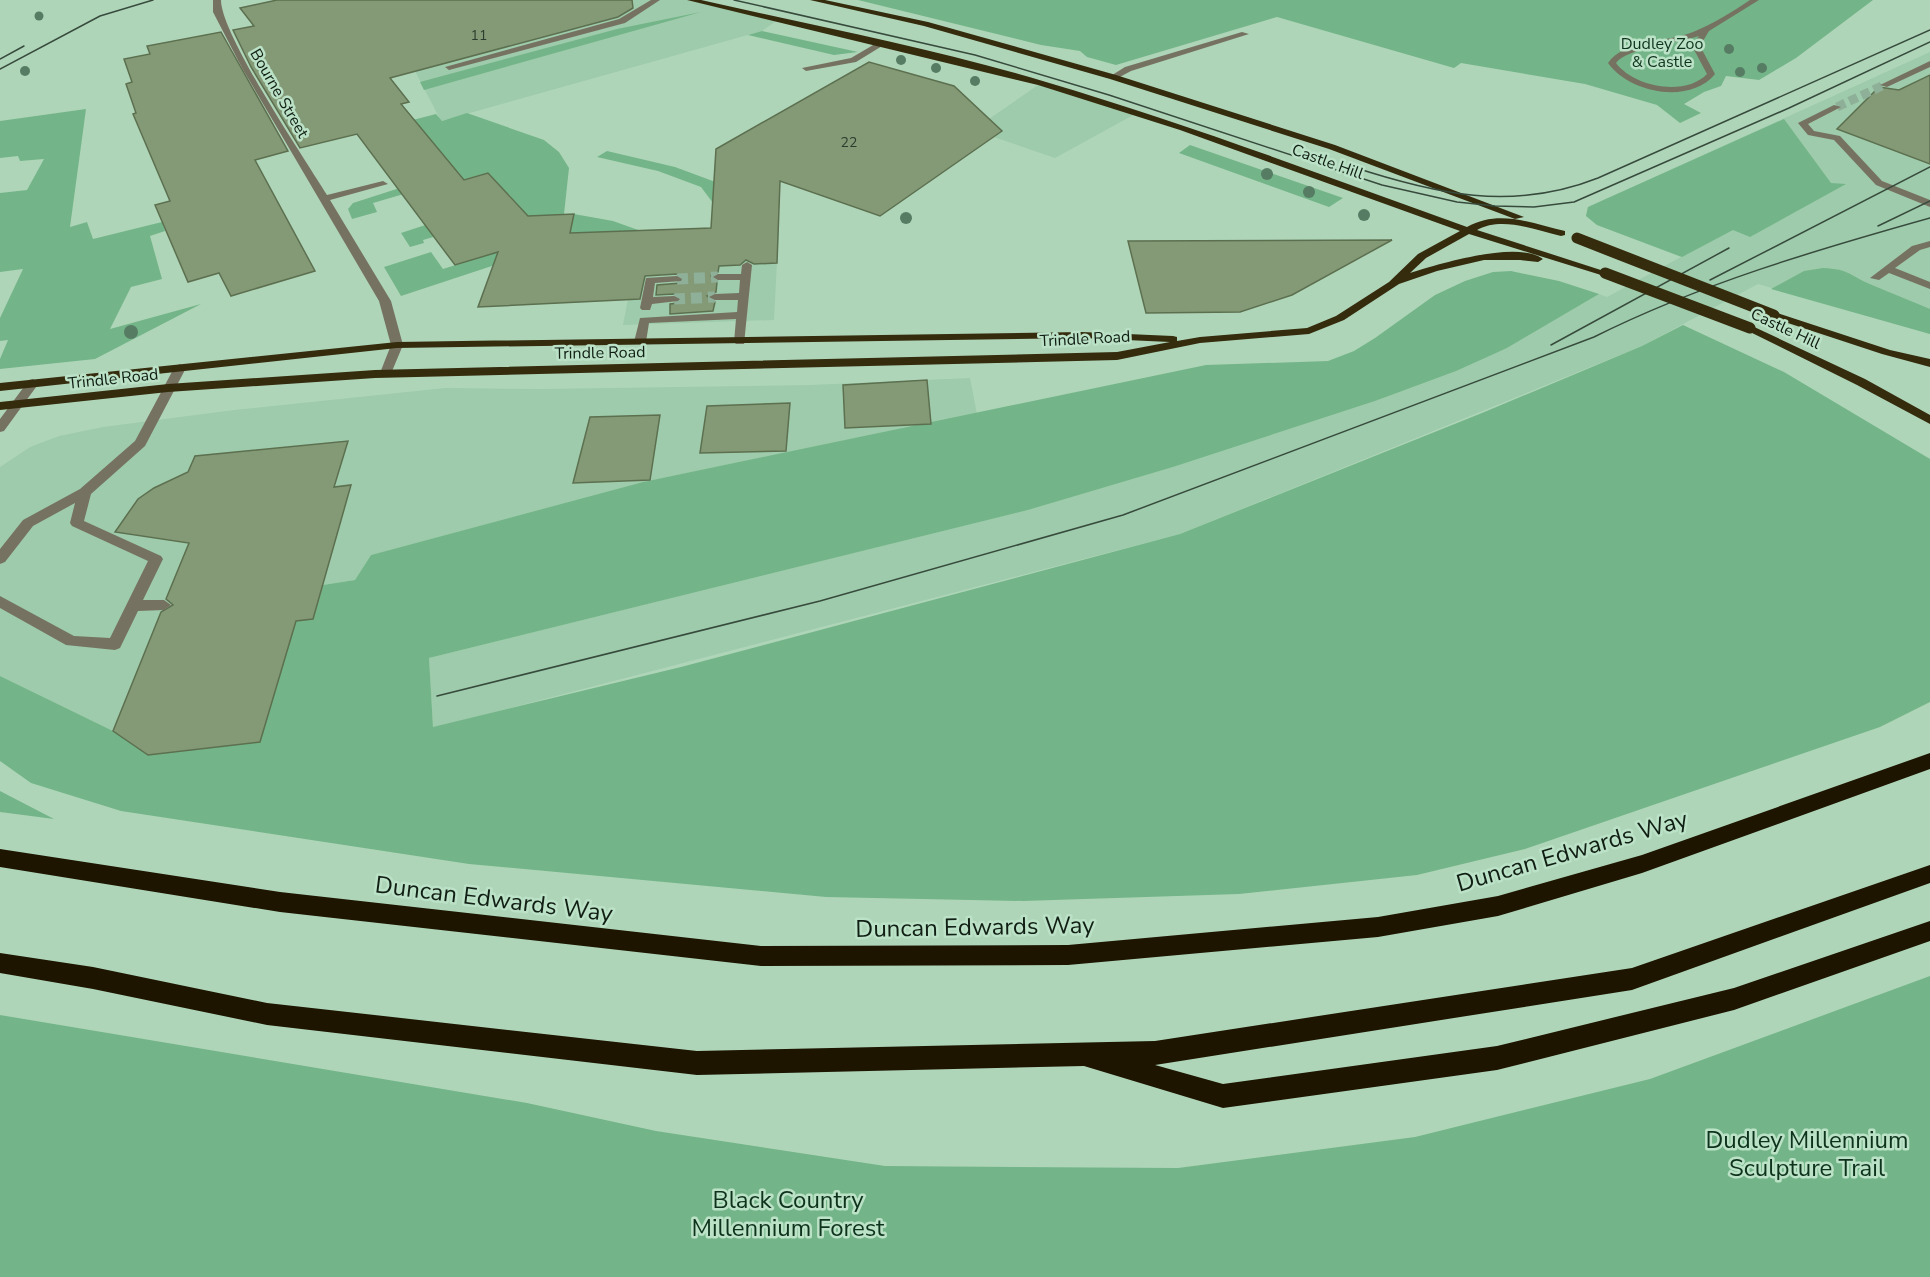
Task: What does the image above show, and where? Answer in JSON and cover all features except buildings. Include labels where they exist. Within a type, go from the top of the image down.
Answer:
[{"type":"highway","name":"Duncan Edwards Way","points":[[0,858],[280,902],[761,956],[1068,955],[1378,927],[1498,906],[1642,864],[1930,761]]},
{"type":"highway","points":[[0,963],[93,978],[267,1014],[697,1063],[1155,1053],[1632,979],[1930,874]]},
{"type":"highway","points":[[1074,1054],[1223,1096],[1497,1058],[1734,999],[1930,931]]},
{"type":"main road","name":"Castle Hill","points":[[691,0],[883,43],[1041,83],[1137,113],[1550,258]]},
{"type":"main road","name":"Castle Hill","points":[[814,0],[925,24],[1113,77],[1342,150],[1774,315],[1886,352],[1930,363]]},
{"type":"main road","name":"Trindle Road","points":[[0,406],[168,388],[386,373],[1117,356],[1200,340],[1309,331],[1340,318],[1393,284],[1422,256],[1485,221],[1510,221],[1561,233]]},
{"type":"main road","name":"Trindle Road","points":[[1393,284],[1473,257],[1499,255],[1550,258],[1605,273]]},
{"type":"main road","name":"Castle Hill","points":[[1605,273],[1750,328],[1861,382],[1930,420]]},
{"type":"main road","name":"Trindle Road","points":[[0,387],[397,345],[740,342],[1082,335],[1200,340]]},
{"type":"street","name":"Bourne Street","points":[[217,0],[217,12],[246,68],[385,301],[397,345]]},
{"type":"street","points":[[449,67],[622,21],[656,0]]},
{"type":"street","points":[[1706,32],[1696,46],[1711,74],[1707,82],[1697,87],[1661,88],[1645,84],[1614,70],[1612,63],[1621,53],[1706,32],[1755,0]]},
{"type":"street","points":[[1113,77],[1128,69],[1245,33]]},
{"type":"street","points":[[806,68],[853,60],[883,43]]},
{"type":"street","points":[[1884,85],[1930,64]]},
{"type":"street","points":[[1837,107],[1803,123],[1810,133],[1837,138],[1879,183],[1930,204]]},
{"type":"street","points":[[324,199],[383,184]]},
{"type":"street","points":[[1875,278],[1916,248],[1930,244]]},
{"type":"street","points":[[1888,269],[1930,286]]},
{"type":"street","points":[[718,277],[746,271],[740,342]]},
{"type":"street","points":[[640,342],[651,276],[676,279]]},
{"type":"street","points":[[715,297],[744,296]]},
{"type":"street","points":[[647,300],[674,299]]},
{"type":"street","points":[[644,320],[742,315]]},
{"type":"street","points":[[386,373],[397,345]]},
{"type":"street","points":[[0,559],[28,523],[85,492],[140,443],[180,368]]},
{"type":"street","points":[[0,428],[33,383]]},
{"type":"street","points":[[0,601],[71,641],[115,644],[156,559],[77,523],[85,492]]},
{"type":"street","points":[[134,606],[164,605]]},
{"type":"shaded area","points":[[469,0],[691,0],[779,19],[762,31],[441,121],[415,71],[379,35]]},
{"type":"shaded area","points":[[1930,52],[1930,334],[1758,284],[1642,346],[1180,534],[433,728],[429,658],[1028,510],[1173,467],[1375,401],[1507,348],[1599,294],[1607,297],[1681,257],[1597,225],[1586,216],[1588,207]]},
{"type":"shaded area","points":[[1041,83],[1137,113],[1055,158],[973,130]]},
{"type":"shaded area","points":[[779,224],[774,320],[623,325],[641,231]]},
{"type":"shaded area","points":[[970,378],[977,414],[643,482],[371,555],[355,580],[323,585],[313,619],[296,621],[260,742],[148,755],[113,731],[0,676],[0,467],[30,447],[59,436],[103,427],[234,410],[445,388],[543,389],[810,385]]},
{"type":"green space","name":"Dudley Zoo & Castle","points":[[858,0],[1873,0],[1796,58],[1759,80],[1726,76],[1721,86],[1704,92],[1684,104],[1701,113],[1680,123],[1657,105],[1585,84],[1461,63],[1454,68],[1277,17],[1116,65],[1087,57],[1080,51],[1041,45]]},
{"type":"green space","points":[[701,12],[424,90],[420,82],[617,29]]},
{"type":"green space","points":[[762,31],[858,52],[834,55],[748,35]]},
{"type":"green space","points":[[86,109],[70,227],[87,222],[93,239],[162,222],[165,231],[150,236],[162,279],[131,287],[110,329],[201,304],[95,359],[0,369],[0,359],[8,340],[0,341],[0,318],[23,269],[0,272],[0,193],[27,190],[44,159],[20,161],[18,156],[0,158],[0,121]]},
{"type":"green space","points":[[467,113],[544,140],[559,152],[569,168],[564,214],[534,252],[401,296],[384,267],[431,252],[443,269],[503,250],[481,223],[423,240],[424,243],[410,247],[401,233],[511,197],[488,173],[447,184],[401,123],[436,114],[442,121]]},
{"type":"green space","points":[[1784,119],[1831,183],[1846,184],[1750,237],[1733,230],[1682,257],[1597,225],[1586,216],[1588,207]]},
{"type":"green space","points":[[1190,145],[1343,198],[1329,207],[1179,153]]},
{"type":"green space","points":[[607,151],[675,167],[737,190],[713,203],[701,187],[658,171],[597,157]]},
{"type":"green space","points":[[409,185],[414,191],[373,203],[377,212],[352,219],[348,209],[353,203]]},
{"type":"green space","points":[[574,214],[613,221],[641,231],[562,263]]},
{"type":"green space","points":[[1823,268],[1845,271],[1930,309],[1930,334],[1771,289],[1804,271]]},
{"type":"green space","points":[[1511,271],[1559,281],[1599,294],[1507,348],[1456,371],[1375,401],[1173,467],[1028,510],[429,658],[433,727],[681,667],[1180,534],[1482,413],[1642,346],[1683,325],[1784,372],[1930,459],[1930,702],[1880,727],[1525,849],[1417,875],[1239,894],[1023,901],[826,897],[469,864],[121,811],[31,783],[0,761],[0,676],[113,731],[148,755],[260,742],[296,621],[313,619],[323,585],[355,580],[371,555],[643,482],[1206,365],[1328,361],[1354,351],[1435,295],[1465,281],[1493,272]]},
{"type":"green space","points":[[0,791],[54,819],[0,812]]},
{"type":"green space","name":"Dudley Millennium Sculpture Trail","points":[[1930,976],[1930,1277],[0,1277],[0,1015],[527,1103],[656,1131],[885,1166],[1178,1168],[1415,1137],[1650,1079]]},
{"type":"tunnel","points":[[1837,107],[1884,85]]},
{"type":"tunnel","points":[[677,279],[718,277]]},
{"type":"tunnel","points":[[674,299],[715,297]]},
{"type":"tram line","points":[[0,69],[100,16],[153,0]]},
{"type":"tram line","points":[[734,0],[975,55],[1109,95],[1382,185],[1457,202],[1495,206],[1534,207],[1574,202],[1789,108],[1930,42]]},
{"type":"tram line","points":[[1350,166],[1413,184],[1474,195],[1504,197],[1566,188],[1598,178],[1930,30]]},
{"type":"tram line","points":[[0,59],[24,46]]},
{"type":"tram line","points":[[1710,280],[1930,167]]},
{"type":"tram line","points":[[1878,226],[1930,201]]},
{"type":"tram line","points":[[437,696],[820,601],[1123,515],[1594,337],[1717,284],[1930,218]]},
{"type":"tram line","points":[[1551,345],[1729,248]]},
{"type":"park label","name":"Black Country Millennium Forest","points":[[788,1214]]}]
